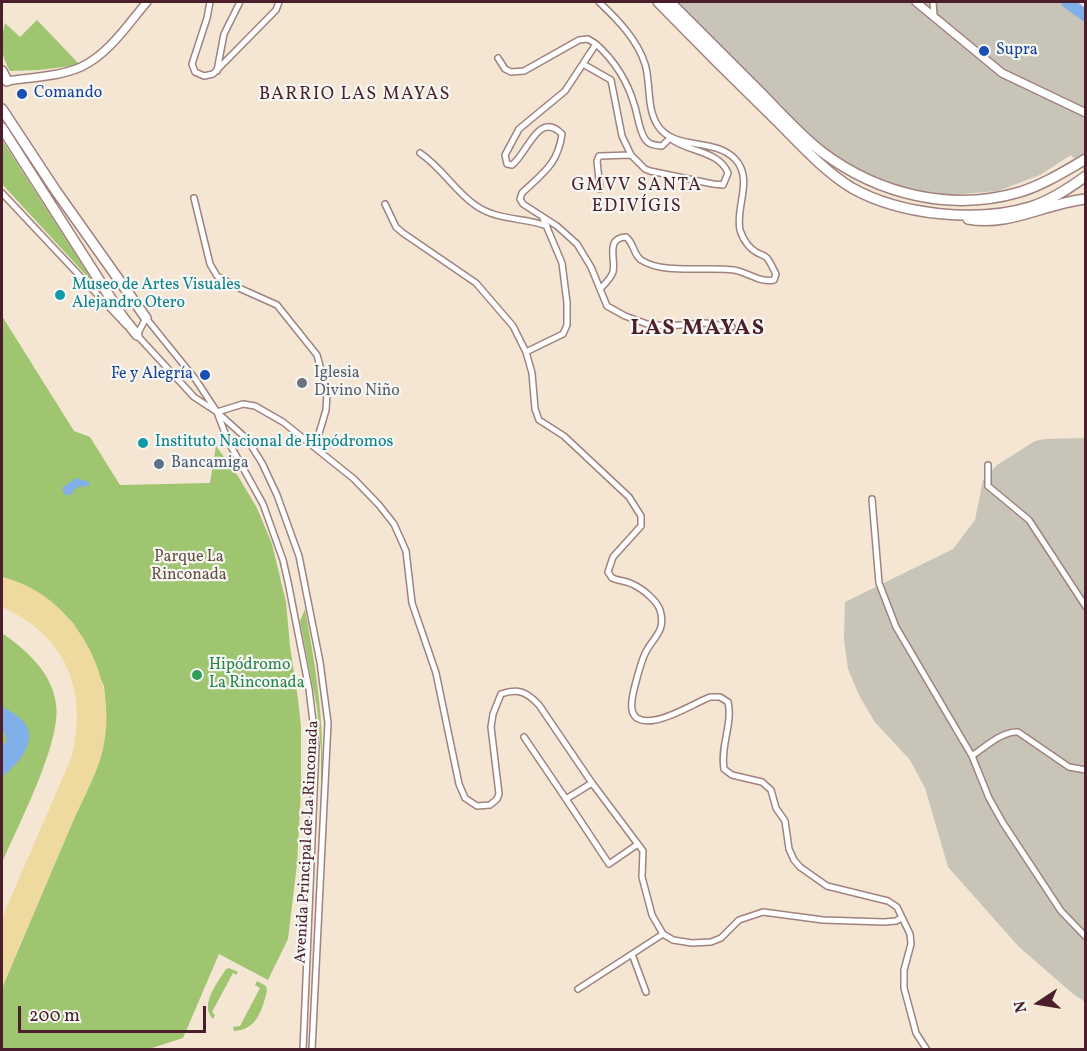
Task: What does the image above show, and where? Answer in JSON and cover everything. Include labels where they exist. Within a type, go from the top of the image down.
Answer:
[{"type":"highway","points":[[658,2],[811,156],[851,187],[872,197],[907,208],[982,221],[1017,217],[1086,199]]},
{"type":"highway","points":[[670,2],[821,151],[868,179],[913,196],[960,201],[1002,196],[1040,184],[1086,159]]},
{"type":"highway","points":[[2,71],[7,81]]},
{"type":"highway","points":[[2,109],[56,191],[147,318]]},
{"type":"highway","points":[[2,128],[122,316],[137,334]]},
{"type":"highway","points":[[960,216],[1016,211],[1046,201],[1086,176]]},
{"type":"street","points":[[7,81],[59,74],[81,67],[96,58],[109,46],[147,2]]},
{"type":"street","points":[[210,2],[192,64],[195,72],[204,76],[217,71],[276,10],[279,2]]},
{"type":"street","points":[[217,71],[224,34],[240,2]]},
{"type":"street","points":[[584,64],[611,80],[622,136],[631,155],[645,169],[713,184],[723,185],[725,183],[728,173],[723,164],[677,144],[659,128],[654,120],[644,63],[632,38],[599,2]]},
{"type":"street","points":[[916,2],[1002,73],[1086,113]]},
{"type":"street","points":[[933,2],[934,16]]},
{"type":"street","points":[[498,58],[511,72],[524,71],[579,40],[588,39],[608,55],[623,76],[644,137],[648,142],[662,146],[670,138]]},
{"type":"street","points":[[596,44],[590,49],[584,64],[565,91],[519,129],[505,155],[507,164],[512,165],[543,127],[553,126],[562,134],[560,150],[555,160],[522,193],[520,199],[523,204],[557,226],[586,255],[607,306],[624,316],[647,324],[668,326],[705,323],[732,327]]},
{"type":"street","points":[[601,288],[613,272],[612,247],[621,237],[626,237],[631,241],[637,257],[660,267],[735,270],[767,281],[774,280],[776,274],[766,256],[752,250],[743,238],[740,228],[744,187],[743,175],[737,161],[725,151],[710,145],[670,138]]},
{"type":"street","points":[[420,153],[446,174],[475,205],[506,218],[530,219],[547,225]]},
{"type":"street","points":[[600,189],[597,161],[599,156],[631,155]]},
{"type":"street","name":"Avenida Principal de La Rinconada","points":[[2,194],[118,320],[137,334],[194,397],[217,412],[247,439],[262,464],[289,525],[299,556],[326,698],[327,749],[312,1050]]},
{"type":"street","points":[[194,198],[210,264],[217,276],[277,305],[317,355],[327,393],[326,410],[315,447]]},
{"type":"street","points":[[385,204],[396,226],[403,233],[476,283],[513,326],[526,352],[532,373],[535,409],[539,420],[564,436],[629,497],[641,516],[641,526],[613,557],[608,572],[612,578],[639,588],[658,604],[661,612],[661,633],[644,655],[632,695],[631,708],[635,716],[641,720],[653,721],[710,697],[720,697],[728,702],[730,713],[722,759],[724,769],[732,775],[762,782],[771,790],[776,808],[785,821],[789,849],[794,860],[827,886],[888,901],[897,907],[910,934],[911,944],[904,970],[904,988],[916,1033],[927,1050]]},
{"type":"street","points":[[526,352],[563,334],[567,325],[562,263],[542,217]]},
{"type":"street","points":[[137,334],[147,318]]},
{"type":"street","name":"Avenida Principal de La Rinconada","points":[[147,318],[196,380],[217,412],[228,441],[263,504],[283,560],[309,689],[316,746],[303,1050]]},
{"type":"street","points":[[217,412],[243,404],[255,406],[283,422],[354,479],[379,504],[394,524],[402,538],[409,563],[412,603],[436,673],[457,776],[465,798],[477,806],[490,805],[497,799],[499,788],[492,737],[493,714],[501,694],[519,690],[530,695],[539,705],[592,783],[638,844],[644,856],[642,877],[652,915],[663,934],[673,940],[692,943],[711,942],[721,938],[739,920],[763,912],[823,920],[884,922],[902,918]]},
{"type":"street","points":[[988,465],[988,486],[1029,520],[1086,607]]},
{"type":"street","points":[[872,499],[879,583],[896,627],[972,756],[989,798],[1003,823],[1061,911],[1086,937]]},
{"type":"street","points":[[972,756],[1004,735],[1018,732],[1069,767],[1086,770]]},
{"type":"street","points":[[524,737],[609,864],[638,844]]},
{"type":"street","points":[[566,799],[592,783]]},
{"type":"street","points":[[578,989],[663,934]]},
{"type":"street","points":[[632,954],[646,992]]},
{"type":"shaded area","points":[[675,2],[1064,2],[1085,18],[1085,171],[1071,155],[1040,175],[998,191],[950,195],[901,189],[854,170],[813,141]]},
{"type":"shaded area","points":[[1085,438],[1085,1002],[1019,947],[948,867],[925,788],[910,760],[874,721],[859,695],[848,669],[844,640],[845,602],[953,549],[975,520],[983,480],[997,465],[1035,441]]},
{"type":"green space","points":[[37,20],[80,65],[10,71],[2,48],[5,23],[20,37]]},
{"type":"green space","points":[[2,140],[96,286],[2,184]]},
{"type":"green space","name":"Hipódromo La Rinconada","points":[[2,316],[74,431],[90,437],[120,485],[210,483],[216,446],[238,476],[257,508],[272,544],[286,602],[301,727],[301,791],[297,864],[288,939],[268,980],[219,954],[183,1038],[149,1049],[2,1049],[2,988],[102,753],[106,708],[104,686],[74,624],[53,604],[30,588],[2,577]]},
{"type":"green space","points":[[305,609],[321,725],[322,772],[321,797],[321,751],[317,708],[300,621]]},
{"type":"green space","points":[[2,633],[29,654],[43,672],[54,692],[56,720],[46,761],[2,863]]},
{"type":"green space","points":[[229,968],[238,972],[236,975],[233,973],[212,1012],[215,1015],[213,1019],[209,1013],[209,1000],[219,980]]},
{"type":"green space","points":[[257,981],[266,986],[267,991],[260,1012],[248,1027],[234,1031],[233,1027],[240,1026],[260,988],[255,985]]},
{"type":"sand","points":[[2,577],[28,586],[51,602],[71,621],[87,644],[98,670],[105,698],[106,725],[102,753],[96,771],[2,988],[2,918],[72,756],[77,709],[74,687],[67,667],[56,649],[42,633],[24,619],[2,607]]},
{"type":"water","points":[[76,478],[89,482],[89,486],[77,487],[70,495],[65,495],[62,488]]},
{"type":"water","points":[[2,707],[16,714],[24,723],[29,731],[29,740],[20,759],[2,777],[2,745],[7,739],[2,729]]},
{"type":"waterway","points":[[1067,2],[1086,16]]},
{"type":"place","name":"Supra","points":[[984,51]]},
{"type":"place","name":"Comando","points":[[22,94]]},
{"type":"place","name":"Museo de Artes Visuales Alejandro Otero","points":[[60,295]]},
{"type":"place","name":"Fe y Alegría","points":[[205,375]]},
{"type":"place","name":"Iglesia Divino Niño","points":[[302,383]]},
{"type":"place","name":"Instituto Nacional de Hipódromos","points":[[143,443]]},
{"type":"place","name":"Bancamiga","points":[[159,464]]},
{"type":"place","name":"Hipódromo La Rinconada","points":[[197,675]]},
{"type":"district","name":"BARRIO LAS MAYAS","points":[[355,96]]},
{"type":"district","name":"GMVV SANTA EDIVÍGIS","points":[[637,198]]},
{"type":"district","name":"LAS MAYAS","points":[[698,330]]},
{"type":"park label","name":"Parque La Rinconada","points":[[189,567]]}]
